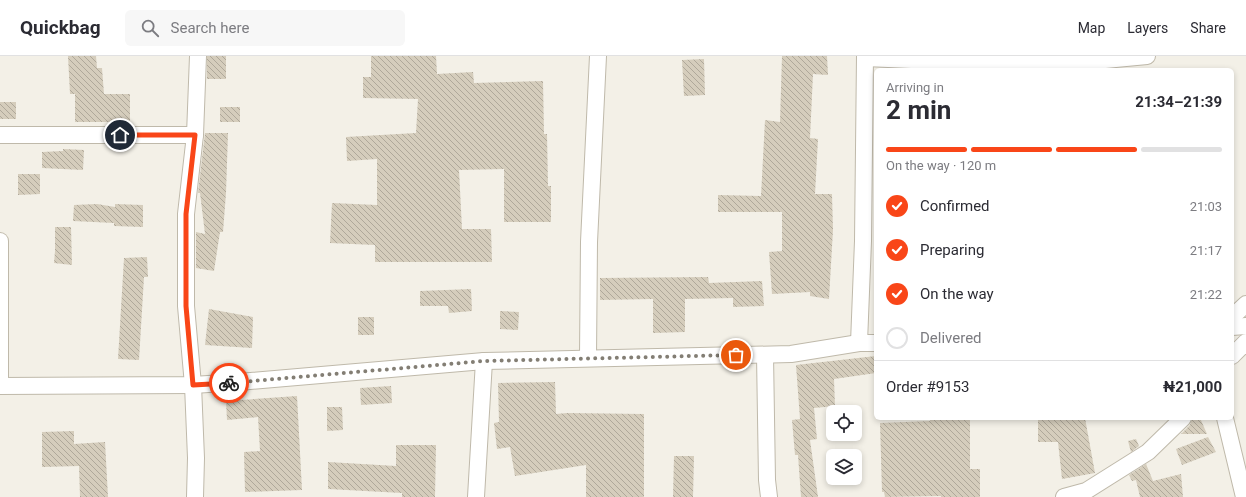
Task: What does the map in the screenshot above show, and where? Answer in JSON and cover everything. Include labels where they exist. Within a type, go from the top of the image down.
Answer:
[{"type":"street","points":[[195,497],[196,458],[193,385],[186,306],[186,214],[195,135],[198,56]]},
{"type":"street","points":[[588,358],[589,242],[598,56]]},
{"type":"street","points":[[859,343],[863,241],[865,57],[958,62],[1063,64],[1147,56]]},
{"type":"street","points":[[0,135],[195,135]]},
{"type":"street","points":[[0,241],[0,386],[193,385],[484,361],[791,354],[859,343],[874,343]]},
{"type":"street","points":[[1234,315],[1246,304]]},
{"type":"street","points":[[1234,328],[1246,326]]},
{"type":"street","points":[[1234,354],[1246,342]]},
{"type":"street","points":[[765,355],[772,494]]},
{"type":"street","points":[[476,497],[484,361]]},
{"type":"street","points":[[1064,497],[1086,492],[1148,452],[1181,420]]},
{"type":"street","points":[[1225,420],[1244,497]]},
{"type":"building","points":[[68,56],[96,56],[97,68],[102,68],[104,94],[130,94],[130,122],[75,122],[75,94],[70,94]]},
{"type":"building","points":[[207,56],[226,56],[226,79],[207,79]]},
{"type":"building","points":[[371,56],[436,56],[437,74],[473,72],[474,83],[543,81],[544,134],[547,134],[548,186],[551,186],[551,222],[504,222],[504,169],[459,170],[462,229],[491,229],[492,262],[375,262],[375,245],[330,243],[332,203],[377,205],[377,159],[347,161],[346,137],[416,133],[418,99],[363,98],[363,77],[371,77]]},
{"type":"building","points":[[782,56],[827,56],[828,75],[813,74],[810,138],[818,139],[815,194],[832,194],[833,230],[829,299],[810,296],[810,292],[772,294],[769,252],[782,251],[782,212],[718,212],[718,195],[761,196],[765,120],[780,122]]},
{"type":"building","points":[[704,59],[705,95],[684,96],[682,60]]},
{"type":"building","points":[[0,102],[16,102],[16,119],[0,119]]},
{"type":"building","points":[[220,107],[240,107],[240,122],[220,122]]},
{"type":"building","points":[[205,133],[228,133],[223,232],[220,232],[214,271],[196,268],[196,232],[205,234],[200,193],[198,193]]},
{"type":"building","points":[[63,149],[84,150],[83,170],[42,168],[42,152],[63,151]]},
{"type":"building","points":[[18,174],[40,174],[40,194],[18,195]]},
{"type":"building","points":[[97,204],[115,207],[115,204],[143,205],[143,227],[114,226],[114,223],[73,221],[74,205]]},
{"type":"building","points":[[55,227],[71,227],[72,265],[54,263]]},
{"type":"building","points":[[147,257],[148,277],[144,277],[139,360],[118,359],[124,258]]},
{"type":"building","points":[[708,277],[709,283],[762,281],[764,306],[733,307],[733,298],[685,299],[685,332],[653,333],[653,299],[600,300],[600,278]]},
{"type":"building","points":[[471,289],[472,311],[449,313],[448,306],[420,306],[420,291]]},
{"type":"building","points":[[209,309],[253,317],[252,348],[205,345]]},
{"type":"building","points":[[500,311],[519,312],[518,330],[500,329]]},
{"type":"building","points":[[358,317],[374,317],[374,335],[358,335]]},
{"type":"building","points":[[874,356],[874,373],[834,379],[835,405],[826,405],[826,407],[814,408],[817,439],[810,440],[818,497],[801,497],[798,455],[795,455],[792,420],[800,419],[796,365]]},
{"type":"building","points":[[555,382],[556,414],[644,414],[644,497],[586,497],[586,465],[515,476],[510,447],[497,449],[494,423],[499,422],[498,383]]},
{"type":"building","points":[[391,386],[392,403],[361,405],[360,388]]},
{"type":"building","points":[[297,396],[302,490],[245,492],[244,452],[260,451],[258,417],[227,420],[226,401]]},
{"type":"building","points":[[327,407],[342,407],[343,430],[327,431]]},
{"type":"building","points":[[970,420],[970,469],[980,469],[980,497],[885,497],[884,492],[882,492],[880,423]]},
{"type":"building","points":[[1038,420],[1085,420],[1095,473],[1062,479],[1058,442],[1038,442]]},
{"type":"building","points":[[1191,420],[1201,420],[1207,434],[1181,434],[1190,425]]},
{"type":"building","points":[[74,431],[74,444],[105,442],[108,497],[80,497],[79,466],[42,467],[42,432]]},
{"type":"building","points":[[1208,437],[1216,452],[1182,465],[1176,449]]},
{"type":"building","points":[[1136,439],[1139,446],[1131,452],[1128,441]]},
{"type":"building","points":[[396,445],[436,445],[435,497],[402,497],[402,493],[328,489],[328,462],[396,466]]},
{"type":"building","points":[[674,456],[694,456],[693,497],[673,497]]},
{"type":"building","points":[[1146,464],[1153,481],[1181,474],[1183,497],[1140,497],[1136,480],[1132,481],[1129,475]]},
{"type":"way so far","points":[[229,383],[484,361],[736,355]]},
{"type":"route","points":[[120,135],[195,135],[186,214],[186,306],[193,385],[229,383]]}]
